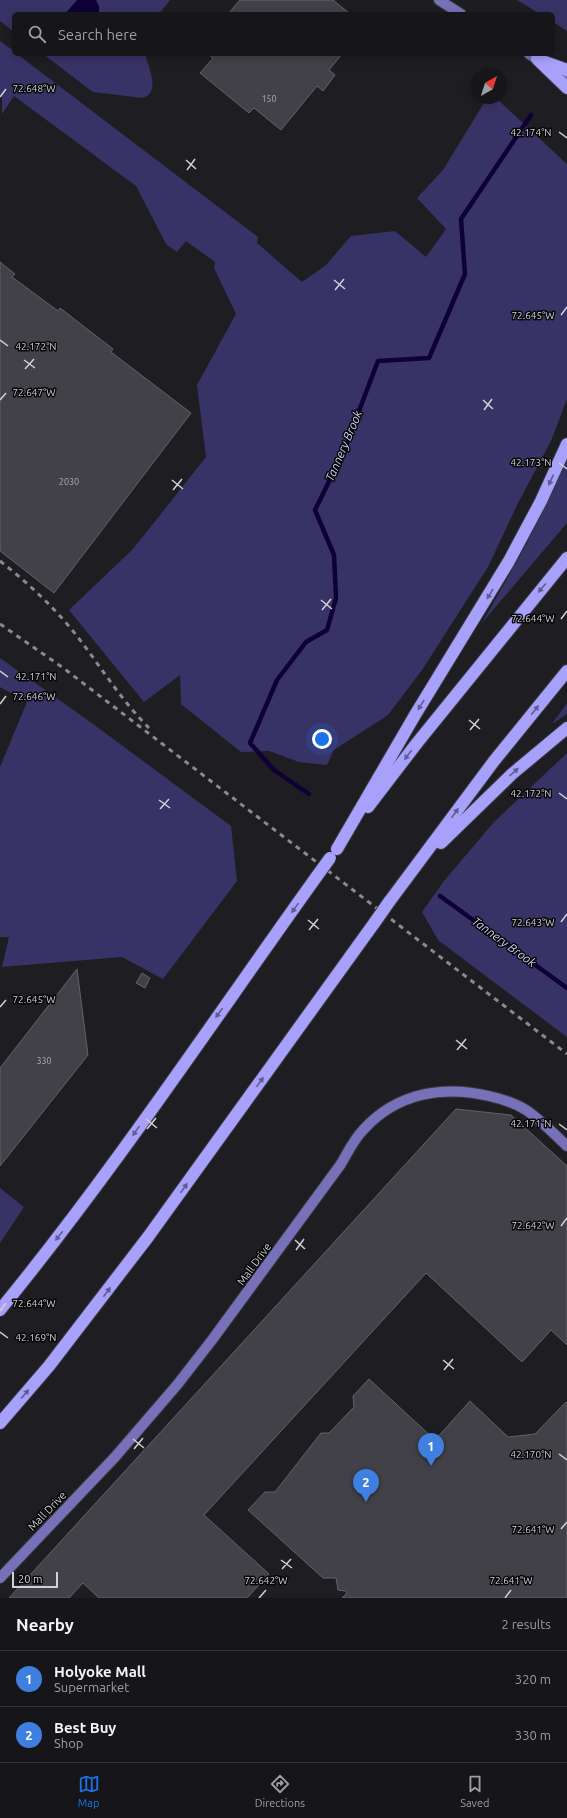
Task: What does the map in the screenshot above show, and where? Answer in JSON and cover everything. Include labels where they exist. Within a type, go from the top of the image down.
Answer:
[{"type":"highway","points":[[533,57],[567,70]]},
{"type":"highway","points":[[533,57],[567,88]]},
{"type":"highway","points":[[334,854],[411,721],[509,561],[541,501],[567,444]]},
{"type":"highway","points":[[0,1310],[122,1152],[318,876],[422,737],[567,558]]},
{"type":"highway","points":[[0,1423],[49,1366],[144,1243],[389,902],[494,760],[567,671]]},
{"type":"highway","points":[[407,878],[493,791],[567,728]]},
{"type":"street","points":[[439,0],[458,12]]},
{"type":"street","points":[[533,57],[567,78]]},
{"type":"street","name":"Mall Drive","points":[[0,1578],[115,1457],[178,1385],[341,1164],[356,1137],[376,1117],[403,1101],[417,1095],[451,1090],[475,1092],[511,1103],[526,1110],[567,1146]]},
{"type":"shaded area","points":[[0,0],[170,0],[161,12],[12,12],[12,30],[0,21]]},
{"type":"shaded area","points":[[77,0],[96,0],[99,6],[99,12],[67,12]]},
{"type":"shaded area","points":[[517,0],[567,0],[567,31],[555,23],[555,12],[537,12]]},
{"type":"shaded area","points":[[0,41],[12,50],[12,56],[20,56],[258,237],[257,243],[302,282],[326,265],[351,236],[395,231],[426,257],[446,229],[417,198],[443,170],[483,104],[502,104],[567,164],[567,399],[551,441],[517,505],[488,567],[422,670],[388,715],[334,750],[327,765],[299,762],[269,751],[241,752],[181,704],[180,675],[144,702],[69,610],[133,549],[206,457],[197,385],[236,314],[214,268],[215,262],[186,241],[177,252],[166,244],[136,186],[14,96],[2,114],[2,97],[0,95]]},
{"type":"shaded area","points":[[46,56],[146,56],[151,72],[153,85],[148,95],[142,98],[93,92]]},
{"type":"shaded area","points":[[567,460],[567,523],[482,623],[526,545]]},
{"type":"shaded area","points":[[0,658],[93,724],[231,826],[237,881],[163,979],[122,957],[2,967],[9,937],[0,937],[0,767],[27,702],[0,687]]},
{"type":"shaded area","points":[[567,703],[567,714],[552,724]]},
{"type":"shaded area","points":[[567,753],[567,1037],[438,940],[422,912],[444,881],[494,822]]},
{"type":"shaded area","points":[[0,1188],[24,1207],[0,1243]]},
{"type":"building","points":[[240,0],[333,0],[348,12],[230,12]]},
{"type":"building","points":[[210,56],[340,56],[329,70],[335,75],[323,91],[317,86],[281,130],[254,108],[249,113],[200,73],[213,58]]},
{"type":"building","points":[[0,262],[15,274],[12,277],[58,311],[60,308],[113,349],[111,352],[191,413],[54,593],[0,551]]},
{"type":"building","points":[[77,969],[88,1055],[0,1166],[0,1068]]},
{"type":"building","points":[[142,973],[150,978],[145,988],[136,983]]},
{"type":"building","points":[[456,1109],[511,1115],[567,1166],[567,1345],[551,1330],[522,1362],[426,1273],[204,1515],[269,1574],[247,1598],[99,1598],[83,1583],[69,1598],[9,1598]]},
{"type":"building","points":[[369,1379],[435,1440],[470,1401],[508,1437],[535,1434],[566,1402],[567,1403],[567,1598],[342,1598],[347,1593],[346,1591],[338,1590],[336,1578],[323,1578],[248,1510],[265,1492],[275,1492],[321,1433],[329,1433],[354,1407],[353,1396]]},
{"type":"waterway","name":"Tannery Brook","points":[[309,794],[274,770],[250,743],[277,680],[306,642],[327,630],[336,598],[334,555],[315,510],[343,453],[378,361],[429,358],[465,274],[461,219],[531,115]]},
{"type":"waterway","name":"Tannery Brook","points":[[440,896],[567,988]]},
{"type":"railway","points":[[0,561],[31,587],[60,616],[77,636],[129,706],[149,728]]},
{"type":"railway","points":[[0,624],[62,667],[567,1054]]},
{"type":"place","name":"Holyoke Mall","points":[[431,1466]]},
{"type":"place","name":"Best Buy","points":[[366,1502]]}]
